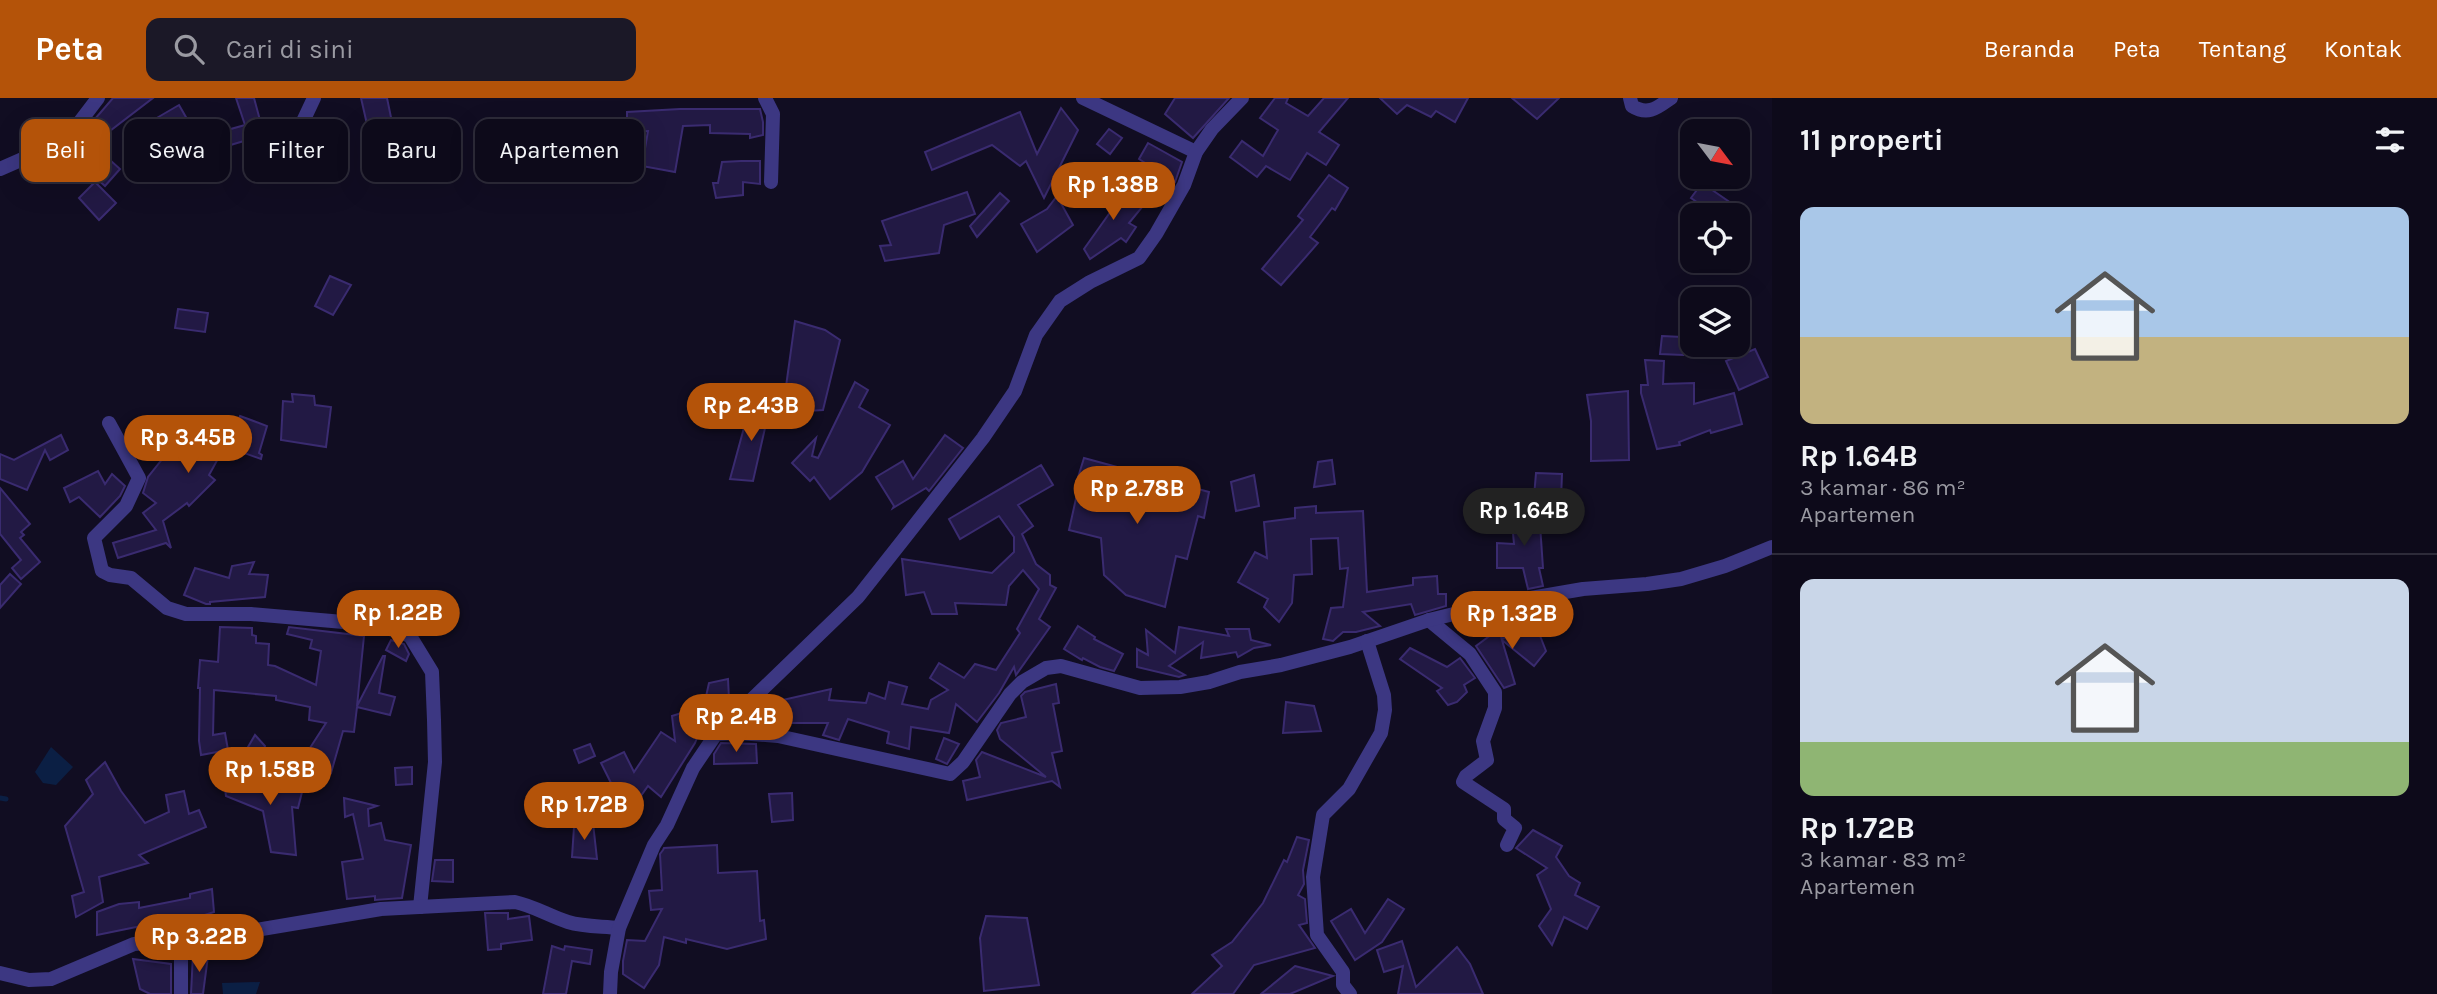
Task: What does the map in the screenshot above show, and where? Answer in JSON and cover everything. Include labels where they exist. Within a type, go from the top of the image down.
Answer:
[{"type":"street","points":[[0,169],[65,140],[98,98]]},
{"type":"street","points":[[305,119],[314,98]]},
{"type":"street","points":[[765,98],[773,114],[771,182]]},
{"type":"street","points":[[1083,98],[1196,152]]},
{"type":"street","points":[[610,994],[619,928],[653,845],[667,825],[693,768],[716,734],[858,597],[984,438],[1015,391],[1036,335],[1060,301],[1090,282],[1139,258],[1184,185],[1196,152],[1212,129],[1242,98]]},
{"type":"street","points":[[1630,98],[1632,106],[1643,112],[1650,112],[1671,98]]},
{"type":"street","points":[[109,424],[139,478],[126,506],[94,538],[102,571],[135,580],[170,610],[186,614],[251,614],[378,625],[410,636],[432,672],[434,720],[435,762],[419,907]]},
{"type":"street","points":[[716,734],[778,736],[950,774],[963,762],[1010,694],[1022,682],[1046,668],[1061,666],[1140,688],[1180,687],[1350,648],[1429,620],[1495,604],[1583,589],[1681,579],[1772,547]]},
{"type":"street","points":[[1429,620],[1470,654],[1495,692],[1495,708],[1483,741],[1487,760],[1466,776],[1463,782],[1504,809],[1504,819],[1515,828],[1507,845]]},
{"type":"street","points":[[1350,994],[1343,985],[1343,972],[1317,935],[1313,877],[1323,816],[1349,789],[1381,733],[1385,710],[1384,695],[1367,641]]},
{"type":"street","points":[[0,973],[29,980],[51,979],[80,968],[107,953],[134,944],[275,929],[381,909],[515,902],[531,905],[543,914],[572,923],[619,928]]},
{"type":"street","points":[[181,941],[181,994]]},
{"type":"water","points":[[51,747],[73,767],[56,785],[43,783],[35,772]]},
{"type":"water","points":[[260,982],[256,994],[223,994],[222,983]]},
{"type":"building","points":[[113,98],[153,98],[110,131],[110,119],[95,119]]},
{"type":"building","points":[[236,98],[254,98],[260,119],[244,119],[244,122]]},
{"type":"building","points":[[361,98],[387,98],[391,119],[366,119]]},
{"type":"building","points":[[1175,98],[1229,98],[1193,138],[1165,114]]},
{"type":"building","points":[[1275,98],[1288,98],[1286,103],[1308,116],[1324,98],[1348,98],[1319,132],[1339,145],[1326,165],[1307,153],[1290,180],[1266,166],[1257,177],[1230,157],[1242,141],[1263,156],[1278,130],[1260,118]]},
{"type":"building","points":[[1380,98],[1468,98],[1455,122],[1436,111],[1431,117],[1407,105],[1397,114]]},
{"type":"building","points":[[1512,98],[1559,98],[1537,119]]},
{"type":"building","points":[[179,105],[187,119],[155,119]]},
{"type":"building","points":[[1061,108],[1078,130],[1044,198],[1026,161],[1020,166],[992,145],[932,170],[925,152],[1020,112],[1037,154]]},
{"type":"building","points":[[760,109],[763,135],[750,138],[750,134],[710,133],[710,125],[683,126],[675,172],[644,166],[648,131],[644,131],[644,119],[627,119],[627,112]]},
{"type":"building","points":[[244,125],[244,141],[230,145],[230,129]]},
{"type":"building","points":[[1109,129],[1122,138],[1110,154],[1097,144]]},
{"type":"building","points":[[1148,143],[1182,162],[1175,182],[1139,159]]},
{"type":"building","points":[[110,160],[120,169],[110,180]]},
{"type":"building","points":[[760,161],[760,184],[743,182],[743,195],[716,198],[713,183],[718,183],[722,162]]},
{"type":"building","points":[[1329,175],[1348,188],[1335,210],[1332,208],[1310,237],[1318,243],[1281,285],[1262,269],[1303,220],[1298,216]]},
{"type":"building","points":[[95,182],[116,203],[99,220],[79,198]]},
{"type":"building","points":[[1106,185],[1127,203],[1132,197],[1143,206],[1129,223],[1136,227],[1126,242],[1121,238],[1090,259],[1084,249],[1111,211],[1096,198]]},
{"type":"building","points":[[1698,189],[1711,189],[1731,203],[1698,203],[1691,198]]},
{"type":"building","points":[[967,192],[975,214],[944,225],[939,253],[885,261],[880,246],[891,245],[882,221]]},
{"type":"building","points":[[1000,193],[1009,201],[977,237],[970,226]]},
{"type":"building","points":[[1057,196],[1073,225],[1037,252],[1021,224],[1047,209]]},
{"type":"building","points":[[330,276],[351,285],[333,315],[315,306]]},
{"type":"building","points":[[178,309],[208,313],[205,332],[175,328]]},
{"type":"building","points":[[795,321],[825,330],[840,340],[823,410],[808,411],[809,408],[784,401]]},
{"type":"building","points":[[1662,336],[1680,337],[1680,355],[1660,354]]},
{"type":"building","points":[[1755,349],[1768,377],[1739,390],[1726,361],[1736,357],[1750,357],[1750,351]]},
{"type":"building","points":[[1645,360],[1664,361],[1663,384],[1694,383],[1694,404],[1734,393],[1742,424],[1711,433],[1710,430],[1679,442],[1680,445],[1657,449],[1641,393],[1641,385],[1648,385]]},
{"type":"building","points":[[855,382],[868,390],[859,407],[890,425],[862,472],[830,499],[814,477],[810,481],[792,463],[816,438],[812,456],[818,458]]},
{"type":"building","points":[[1628,391],[1629,460],[1591,461],[1591,421],[1587,395]]},
{"type":"building","points":[[292,394],[314,396],[315,405],[331,407],[326,447],[281,440],[283,401],[293,402]]},
{"type":"building","points":[[751,402],[770,406],[753,481],[730,479]]},
{"type":"building","points":[[240,416],[267,426],[259,453],[262,455],[261,459],[225,446],[209,475],[215,480],[189,506],[187,503],[163,521],[171,548],[166,543],[118,558],[113,543],[156,530],[143,513],[156,503],[143,493],[148,477],[167,453],[161,450],[177,420],[202,434],[206,430],[215,436],[221,425],[233,434]]},
{"type":"building","points":[[61,435],[68,450],[50,460],[45,450],[27,490],[0,479],[0,454],[14,460]]},
{"type":"building","points":[[945,435],[963,448],[929,491],[926,488],[893,508],[876,477],[903,461],[913,479]]},
{"type":"building","points":[[1084,458],[1209,492],[1204,518],[1198,516],[1187,559],[1176,556],[1165,607],[1126,595],[1104,575],[1101,538],[1069,530],[1079,485],[1076,484]]},
{"type":"building","points":[[1332,460],[1335,484],[1314,487],[1318,462]]},
{"type":"building","points":[[1041,465],[1053,485],[1018,505],[1033,526],[1022,534],[1036,564],[1050,575],[1050,585],[1056,588],[1039,619],[1050,627],[1016,675],[1014,667],[977,722],[956,704],[949,733],[911,727],[909,749],[887,743],[889,732],[848,719],[839,740],[823,735],[828,723],[757,723],[758,707],[767,698],[774,698],[774,702],[831,689],[829,700],[866,703],[869,693],[885,699],[889,682],[907,687],[902,704],[928,709],[931,700],[948,690],[930,678],[939,663],[964,678],[975,664],[996,670],[1020,633],[1017,629],[1039,589],[1023,570],[1009,586],[1006,605],[955,603],[957,614],[932,614],[924,592],[906,595],[902,559],[992,573],[1014,552],[1014,537],[999,516],[960,539],[949,519]]},
{"type":"building","points":[[98,471],[105,484],[112,474],[125,486],[120,496],[100,517],[79,497],[70,502],[64,488]]},
{"type":"building","points":[[1536,473],[1562,474],[1561,499],[1534,497]]},
{"type":"building","points":[[1254,475],[1259,506],[1236,511],[1231,482]]},
{"type":"building","points":[[0,488],[30,524],[21,532],[24,535],[20,538],[40,562],[21,579],[12,568],[21,560],[0,534]]},
{"type":"building","points":[[1316,506],[1316,513],[1363,511],[1367,592],[1413,585],[1413,578],[1437,576],[1438,594],[1446,594],[1446,606],[1415,615],[1411,604],[1363,612],[1380,626],[1343,632],[1333,641],[1323,639],[1331,608],[1343,607],[1348,568],[1340,569],[1338,538],[1311,539],[1312,574],[1294,575],[1292,603],[1279,622],[1264,607],[1268,599],[1238,582],[1255,552],[1267,558],[1264,522],[1295,518],[1295,508]]},
{"type":"building","points":[[1539,510],[1543,568],[1539,568],[1543,586],[1528,589],[1523,568],[1497,568],[1497,543],[1514,544],[1511,512]]},
{"type":"building","points":[[254,562],[249,574],[268,575],[265,597],[206,604],[184,595],[195,568],[229,578],[232,566]]},
{"type":"building","points":[[10,574],[21,584],[0,608],[0,585]]},
{"type":"building","points":[[368,596],[396,599],[394,616],[366,613]]},
{"type":"building","points":[[1535,623],[1546,651],[1534,666],[1502,640],[1515,684],[1504,688],[1476,646],[1499,629],[1502,639]]},
{"type":"building","points":[[1078,626],[1095,637],[1094,639],[1123,654],[1114,671],[1083,658],[1082,660],[1064,649]]},
{"type":"building","points":[[220,627],[252,628],[256,643],[269,644],[268,665],[316,685],[321,651],[310,648],[312,640],[287,634],[289,627],[364,636],[357,706],[385,656],[379,693],[395,697],[390,715],[357,707],[354,732],[343,731],[331,773],[314,764],[316,755],[308,751],[326,723],[309,720],[310,707],[276,700],[276,696],[214,690],[213,735],[225,733],[228,750],[201,755],[198,688],[200,660],[218,662]]},
{"type":"building","points":[[1179,627],[1229,636],[1226,629],[1249,629],[1251,640],[1271,645],[1254,648],[1238,657],[1236,652],[1201,658],[1203,642],[1169,666],[1185,675],[1179,677],[1137,667],[1137,649],[1148,655],[1146,630],[1175,653]]},
{"type":"building","points":[[391,640],[404,644],[409,654],[406,661],[386,650]]},
{"type":"building","points":[[1410,648],[1447,667],[1460,658],[1475,678],[1464,685],[1467,692],[1457,702],[1448,705],[1437,691],[1442,688],[1400,659]]},
{"type":"building","points":[[728,679],[729,699],[705,701],[709,683]]},
{"type":"building","points":[[1056,684],[1059,703],[1053,704],[1062,751],[1052,753],[1060,787],[1052,781],[967,800],[963,781],[980,777],[976,760],[982,752],[1046,777],[1000,739],[997,730],[1001,723],[1026,717],[1021,696],[1025,692]]},
{"type":"building","points":[[1286,702],[1314,706],[1321,731],[1283,733]]},
{"type":"building","points":[[710,704],[695,743],[661,797],[648,786],[625,818],[609,806],[617,795],[601,763],[624,752],[634,772],[661,732],[675,741],[672,716]]},
{"type":"building","points":[[255,735],[265,746],[259,763],[244,754]]},
{"type":"building","points":[[944,738],[959,744],[947,764],[936,759]]},
{"type":"building","points":[[721,743],[756,744],[757,763],[714,764],[714,754]]},
{"type":"building","points":[[590,744],[595,756],[579,763],[574,750]]},
{"type":"building","points":[[105,762],[121,791],[145,823],[169,812],[166,795],[184,791],[189,814],[199,810],[206,827],[139,855],[148,863],[99,877],[103,902],[76,917],[72,896],[84,892],[65,826],[93,794],[86,780]]},
{"type":"building","points":[[412,767],[412,784],[396,785],[395,768]]},
{"type":"building","points":[[256,772],[255,777],[283,784],[283,789],[286,784],[303,788],[298,808],[292,807],[296,855],[271,852],[263,811],[226,796],[225,789],[232,776]]},
{"type":"building","points":[[792,793],[793,820],[772,822],[769,794]]},
{"type":"building","points":[[344,798],[377,806],[368,809],[369,826],[381,823],[385,840],[411,845],[402,898],[375,900],[375,896],[347,899],[342,862],[363,859],[353,814],[345,817]]},
{"type":"building","points":[[593,823],[597,859],[572,857],[574,827]]},
{"type":"building","points":[[1533,830],[1562,846],[1556,857],[1569,876],[1580,883],[1575,895],[1599,907],[1587,929],[1564,917],[1552,945],[1539,926],[1551,909],[1537,875],[1547,868],[1516,848]]},
{"type":"building","points":[[1297,837],[1309,840],[1303,870],[1304,884],[1298,895],[1305,899],[1307,923],[1299,925],[1315,948],[1254,965],[1233,994],[1192,994],[1222,966],[1212,955],[1232,942],[1263,903],[1284,860],[1287,862]]},
{"type":"building","points":[[717,845],[718,873],[757,871],[760,921],[764,920],[766,939],[727,949],[686,939],[686,943],[664,937],[659,965],[644,988],[623,974],[623,961],[627,940],[645,941],[662,909],[651,910],[649,891],[662,890],[660,854],[664,848]]},
{"type":"building","points":[[435,860],[453,860],[453,882],[432,881]]},
{"type":"building","points":[[212,889],[214,912],[186,921],[146,925],[97,935],[97,912],[119,904],[139,902],[139,908],[190,898],[190,894]]},
{"type":"building","points":[[1388,899],[1404,909],[1382,942],[1355,960],[1331,921],[1351,909],[1365,933]]},
{"type":"building","points":[[485,913],[508,913],[508,919],[529,916],[532,940],[501,944],[501,949],[488,950]]},
{"type":"building","points":[[986,916],[1027,918],[1039,985],[984,991],[980,938]]},
{"type":"building","points":[[1402,941],[1416,987],[1457,947],[1470,964],[1483,994],[1398,994],[1403,966],[1384,972],[1377,950]]},
{"type":"building","points":[[552,946],[564,950],[565,946],[592,950],[590,964],[572,961],[566,994],[543,994]]},
{"type":"building","points":[[193,954],[208,956],[203,994],[191,994]]},
{"type":"building","points":[[133,959],[171,964],[171,994],[150,994],[140,989]]},
{"type":"building","points":[[1295,966],[1333,976],[1290,994],[1261,994]]},
{"type":"waterway","points":[[0,798],[6,799]]}]
